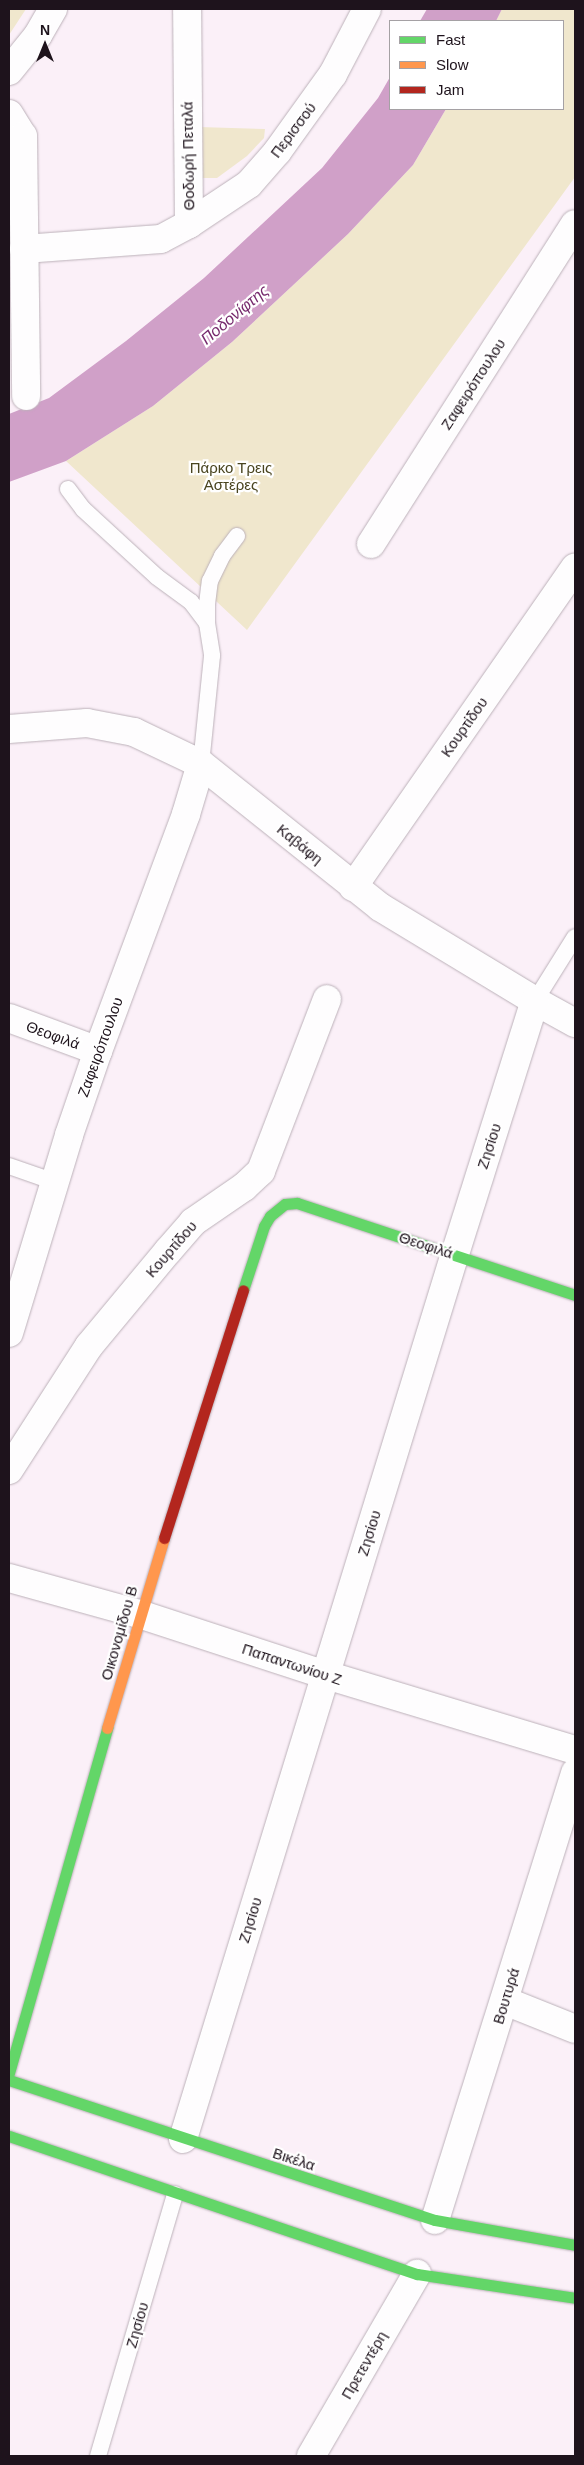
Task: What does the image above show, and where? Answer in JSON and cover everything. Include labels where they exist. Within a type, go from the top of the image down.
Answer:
[{"type":"street","points":[[9,71],[38,35],[53,9]]},
{"type":"street","name":"Θοδωρή Πεταλά","points":[[24,249],[162,239],[189,224],[187,9]]},
{"type":"street","name":"Περισσού","points":[[189,224],[249,184],[277,152],[333,74],[367,9]]},
{"type":"street","points":[[9,114],[23,136],[26,396]]},
{"type":"street","name":"Ζαφειρόπουλου","points":[[371,544],[575,224]]},
{"type":"street","name":"Κουρτίδου","points":[[354,887],[575,567]]},
{"type":"street","name":"Καβάφη","points":[[9,729],[87,723],[134,732],[201,764],[380,907],[535,1001],[575,1023]]},
{"type":"street","name":"Ζαφειρόπουλου","points":[[9,1333],[55,1182],[98,1051],[186,814],[201,764]]},
{"type":"street","name":"Κουρτίδου","points":[[9,1470],[89,1346],[168,1251],[193,1222],[244,1187],[261,1171],[327,999]]},
{"type":"street","name":"Ζησίου","points":[[183,2138],[455,1254],[535,1001]]},
{"type":"street","name":"Θεοφιλά","points":[[9,1018],[98,1051]]},
{"type":"street","name":"Θεοφιλά","points":[[277,1210],[285,1204],[297,1203],[575,1295]]},
{"type":"street","name":"Οικονομίδου Β","points":[[9,2072],[139,1614],[264,1226],[270,1216],[277,1210]]},
{"type":"street","name":"Παπαντωνίου Ζ","points":[[9,1578],[139,1614],[326,1675],[575,1750]]},
{"type":"street","name":"Βουτυρά","points":[[435,2220],[575,1772]]},
{"type":"street","points":[[505,2001],[575,2029]]},
{"type":"street","name":"Βικέλα","points":[[9,2080],[435,2220],[575,2245]]},
{"type":"street","points":[[9,2136],[175,2194],[417,2274],[575,2298]]},
{"type":"street","name":"Πρετεντέρη","points":[[311,2456],[417,2274]]},
{"type":"lane","points":[[68,489],[83,509],[157,577],[191,602],[207,624]]},
{"type":"lane","points":[[201,764],[212,656],[207,624],[210,581],[222,556],[237,536]]},
{"type":"lane","name":"Ζησίου","points":[[535,1001],[575,937]]},
{"type":"lane","points":[[9,1166],[55,1182]]},
{"type":"lane","name":"Ζησίου","points":[[98,2456],[175,2194]]},
{"type":"green space","points":[[9,9],[26,9],[9,35]]},
{"type":"green space","name":"Πάρκο Τρεις Αστέρες","points":[[502,9],[575,9],[575,177],[247,630],[66,461],[153,406],[232,342],[348,234],[413,165],[445,110],[564,110],[564,20],[496,20]]},
{"type":"green space","points":[[199,127],[265,129],[264,138],[247,156],[217,178],[198,178]]},
{"type":"water","points":[[427,9],[502,9],[496,20],[421,20]]},
{"type":"water","name":"Ποδονίφτης","points":[[389,79],[389,110],[445,110],[413,165],[348,234],[232,342],[153,406],[66,461],[9,482],[9,414],[49,398],[126,341],[204,278],[322,168],[378,98]]},
{"type":"traffic: fast","points":[[243,1290],[264,1226],[270,1216],[285,1204],[297,1203],[575,1295]]},
{"type":"traffic: fast","points":[[9,2073],[107,1728]]},
{"type":"traffic: fast","points":[[9,2080],[435,2220],[575,2245]]},
{"type":"traffic: fast","points":[[9,2136],[417,2274],[575,2298]]},
{"type":"traffic: slow","points":[[107,1728],[164,1538]]},
{"type":"traffic: jam","points":[[164,1538],[243,1290]]}]
